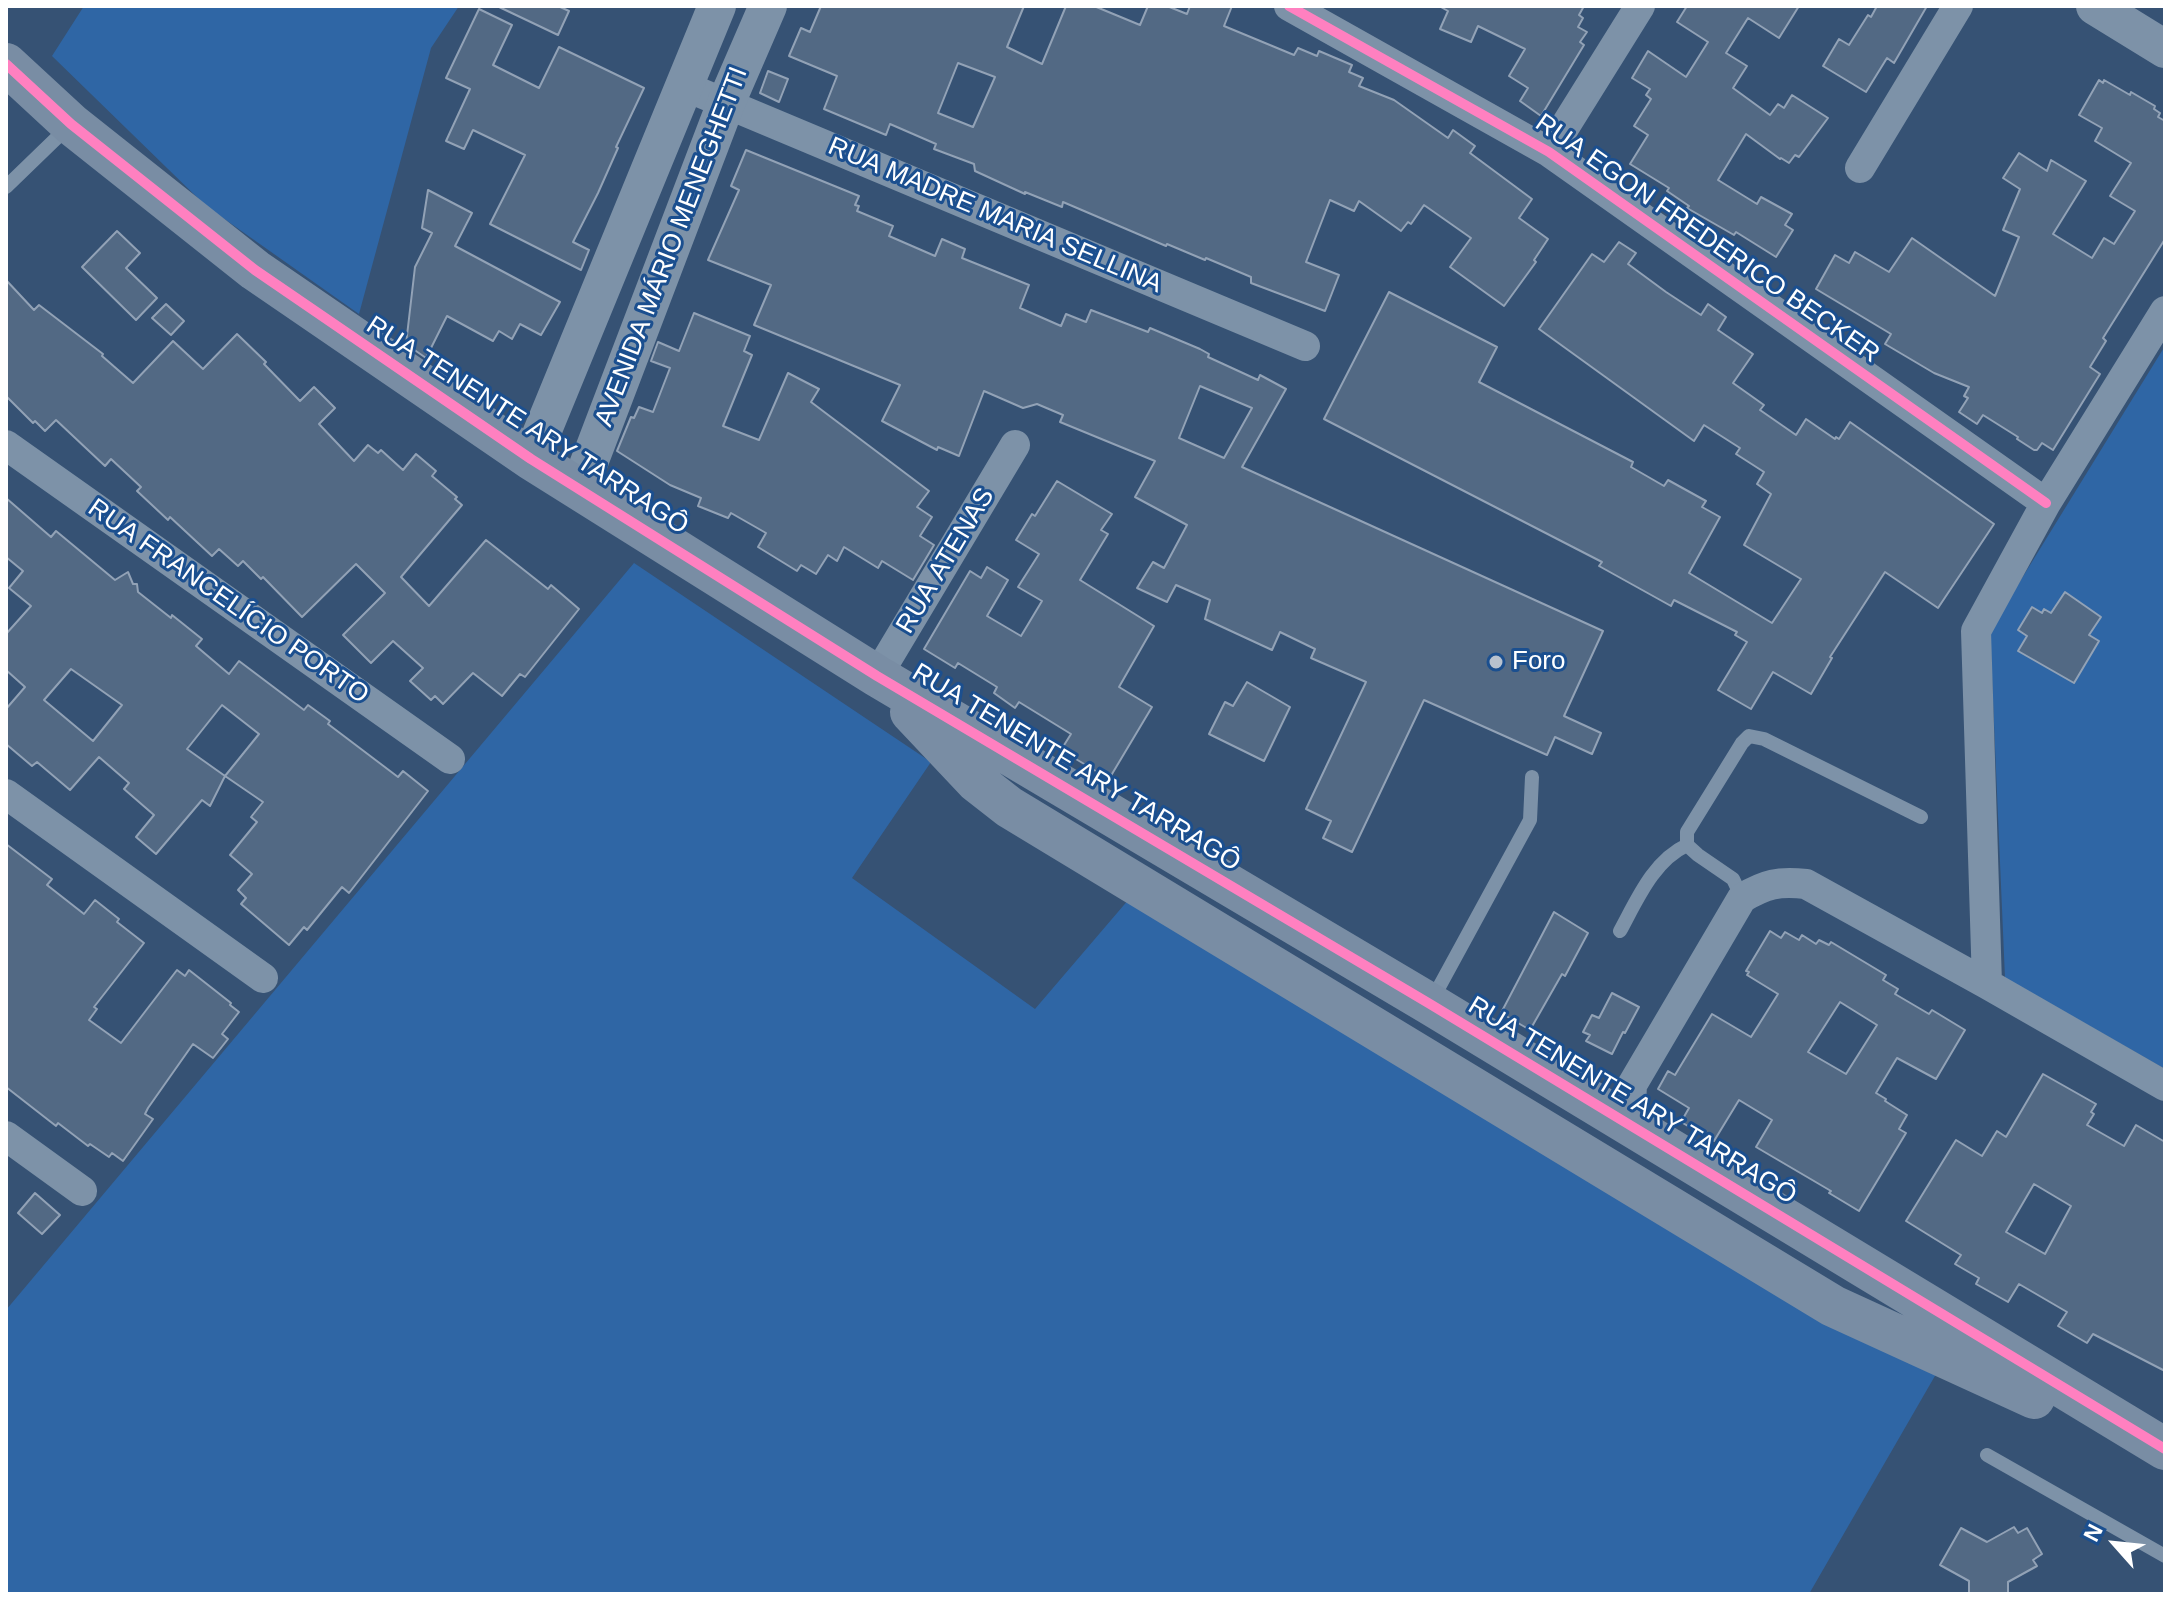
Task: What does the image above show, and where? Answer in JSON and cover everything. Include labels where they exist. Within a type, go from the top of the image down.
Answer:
[{"type":"main road","name":"RUA TENENTE ARY TARRAGÔ","points":[[6,64],[71,124],[255,270],[531,459],[877,676],[1027,765],[1430,1004],[1620,1105],[2165,1449]]},
{"type":"main road","name":"RUA TENENTE ARY TARRAGÔ","points":[[877,676],[977,782],[1003,802],[1833,1306],[2032,1396],[2165,1473]]},
{"type":"main road","points":[[1003,802],[999,792],[1000,781],[1006,771],[1015,765],[1027,765]]},
{"type":"main road","points":[[1588,1157],[1620,1105]]},
{"type":"street","name":"AVENIDA MÁRIO MENEGHETTI","points":[[531,459],[717,6]]},
{"type":"street","name":"AVENIDA MÁRIO MENEGHETTI","points":[[579,489],[726,103],[768,6]]},
{"type":"street","name":"RUA EGON FREDERICO BECKER","points":[[1289,6],[1549,152],[2046,503]]},
{"type":"street","points":[[1549,152],[1640,6]]},
{"type":"street","points":[[1860,168],[1958,6]]},
{"type":"street","points":[[2095,6],[2165,49]]},
{"type":"street","name":"RUA MADRE MARIA SELLINA","points":[[684,86],[1305,346]]},
{"type":"street","points":[[1987,984],[1976,631],[2046,503],[2165,311]]},
{"type":"street","name":"RUA FRANCELÍCIO PORTO","points":[[6,445],[450,759]]},
{"type":"street","name":"RUA ATENAS","points":[[877,676],[1015,445]]},
{"type":"street","points":[[6,794],[263,978]]},
{"type":"street","points":[[1620,1105],[1742,898],[1762,886],[1783,881],[1806,884],[2165,1086]]},
{"type":"street","points":[[6,1136],[82,1191]]},
{"type":"lane","points":[[6,187],[71,124]]},
{"type":"lane","points":[[1742,898],[1733,879],[1687,845],[1687,832],[1749,736],[1764,739],[1921,817]]},
{"type":"lane","points":[[1430,1004],[1530,820],[1532,777]]},
{"type":"lane","points":[[1620,931],[1649,880],[1671,852],[1687,845]]},
{"type":"lane","points":[[1987,1455],[2165,1556]]},
{"type":"shaded area","points":[[84,6],[459,6],[431,48],[359,314],[206,206],[52,56]]},
{"type":"shaded area","points":[[2165,346],[2165,1069],[2005,978],[1990,630]]},
{"type":"shaded area","points":[[634,563],[931,762],[852,878],[1035,1009],[1147,878],[1943,1362],[1809,1594],[6,1594],[6,1310]]},
{"type":"building","points":[[497,6],[558,6],[569,11],[558,35]]},
{"type":"building","points":[[821,6],[1024,6],[1007,47],[1042,64],[1066,6],[1094,6],[1140,25],[1148,6],[1167,6],[1187,14],[1190,6],[1232,6],[1224,26],[1294,55],[1298,48],[1317,56],[1319,51],[1352,65],[1349,72],[1363,78],[1359,86],[1394,100],[1448,138],[1453,130],[1475,146],[1470,153],[1532,199],[1519,218],[1548,239],[1534,260],[1536,262],[1504,306],[1450,267],[1471,238],[1424,205],[1411,224],[1408,222],[1401,231],[1359,201],[1354,211],[1330,200],[1306,262],[1339,275],[1325,311],[1251,283],[1251,277],[1206,258],[1166,246],[1063,202],[1062,207],[1025,194],[975,171],[974,164],[934,149],[936,144],[890,124],[886,135],[824,109],[837,76],[789,56],[801,28],[810,32]],"holes":[[[958,63],[995,77],[973,127],[938,113]]]},
{"type":"building","points":[[1439,6],[1584,6],[1578,27],[1587,32],[1580,42],[1584,45],[1541,116],[1520,101],[1528,88],[1509,76],[1525,49],[1478,26],[1471,42],[1440,29],[1448,11]]},
{"type":"building","points":[[1687,6],[1799,6],[1779,38],[1748,18],[1726,53],[1747,66],[1733,88],[1770,115],[1778,104],[1784,108],[1792,95],[1828,118],[1799,157],[1795,155],[1789,163],[1746,134],[1718,180],[1757,204],[1761,197],[1792,214],[1785,225],[1793,230],[1776,257],[1736,232],[1734,235],[1687,208],[1689,206],[1667,191],[1669,188],[1630,164],[1648,135],[1634,126],[1651,99],[1646,95],[1650,89],[1632,78],[1648,51],[1686,77],[1708,42],[1677,22]]},
{"type":"building","points":[[1877,6],[1927,6],[1894,63],[1887,58],[1866,92],[1823,66],[1839,39],[1849,45]]},
{"type":"building","points":[[479,9],[512,25],[493,65],[539,88],[559,47],[644,88],[573,242],[589,250],[581,270],[490,224],[525,155],[473,130],[464,149],[446,141],[470,89],[446,78]]},
{"type":"building","points":[[768,71],[788,79],[779,102],[760,93]]},
{"type":"building","points":[[2099,80],[2130,95],[2131,92],[2155,106],[2154,109],[2160,113],[2158,117],[2165,121],[2165,239],[2103,338],[2106,341],[2090,367],[2100,374],[2053,450],[2042,443],[2034,450],[1983,415],[1977,424],[1959,412],[1968,398],[1964,396],[1969,387],[1934,373],[1885,344],[1891,334],[1816,289],[1835,255],[1849,263],[1855,252],[1889,272],[1912,238],[1995,296],[2019,237],[2003,230],[2020,189],[2003,178],[2019,153],[2047,171],[2051,160],[2086,181],[2053,234],[2092,258],[2104,238],[2114,244],[2135,211],[2110,196],[2131,163],[2095,141],[2102,128],[2079,115]]},
{"type":"building","points":[[746,150],[859,196],[855,205],[859,206],[857,211],[893,226],[889,236],[935,256],[942,239],[965,249],[962,258],[1029,285],[1020,308],[1061,326],[1066,314],[1086,322],[1091,310],[1148,332],[1150,328],[1200,349],[1209,354],[1208,357],[1258,380],[1260,375],[1286,389],[1242,467],[1603,631],[1564,716],[1601,733],[1592,754],[1555,737],[1547,755],[1424,700],[1352,852],[1323,838],[1331,821],[1306,809],[1366,682],[1311,658],[1315,649],[1280,632],[1272,650],[1205,619],[1210,600],[1176,585],[1167,602],[1137,588],[1153,562],[1164,568],[1187,525],[1135,497],[1155,461],[1060,422],[1063,415],[1037,404],[1023,408],[984,391],[959,456],[938,447],[937,450],[882,421],[900,385],[754,325],[771,285],[708,260],[739,190],[731,186]],"holes":[[[1200,386],[1252,408],[1224,458],[1179,438]]]},
{"type":"building","points":[[428,190],[472,213],[455,246],[560,302],[541,335],[520,324],[512,339],[499,331],[493,341],[447,316],[426,358],[406,344],[415,267],[432,233],[422,228]]},
{"type":"building","points":[[117,231],[140,253],[126,268],[157,298],[136,320],[82,267]]},
{"type":"building","points":[[1619,242],[1636,253],[1628,264],[1666,292],[1701,315],[1708,304],[1726,317],[1718,330],[1753,354],[1733,383],[1764,405],[1760,410],[1796,435],[1806,419],[1839,439],[1850,422],[1994,524],[1938,608],[1885,572],[1830,657],[1811,694],[1773,672],[1751,709],[1718,690],[1747,642],[1735,635],[1737,632],[1674,600],[1671,606],[1599,566],[1602,562],[1324,419],[1389,292],[1497,347],[1479,382],[1633,462],[1631,467],[1664,486],[1668,480],[1706,501],[1702,507],[1720,517],[1689,573],[1772,623],[1801,579],[1744,545],[1771,494],[1757,484],[1764,472],[1736,454],[1740,448],[1704,425],[1694,441],[1539,329],[1592,254],[1604,262]]},
{"type":"building","points":[[6,280],[34,310],[39,305],[103,354],[133,383],[173,341],[203,369],[237,334],[300,401],[314,387],[335,408],[319,424],[354,461],[368,445],[378,453],[381,450],[403,470],[416,454],[436,471],[432,476],[462,505],[401,577],[429,606],[486,540],[548,589],[551,585],[579,609],[525,677],[520,674],[502,696],[473,673],[443,704],[435,696],[431,700],[410,681],[423,668],[393,641],[371,663],[343,635],[385,593],[356,564],[302,617],[243,561],[238,566],[219,549],[212,556],[170,517],[168,520],[137,491],[141,487],[111,459],[105,466],[56,420],[45,431],[35,421],[33,423],[6,396]]},
{"type":"building","points":[[166,304],[184,321],[171,335],[152,318]]},
{"type":"building","points":[[694,313],[750,336],[744,351],[752,355],[723,426],[759,440],[788,373],[819,389],[811,402],[929,491],[917,507],[932,517],[920,536],[934,545],[913,580],[882,561],[878,568],[844,547],[837,561],[828,555],[816,574],[801,565],[797,571],[758,547],[766,533],[731,513],[728,518],[698,506],[701,498],[670,485],[617,451],[631,417],[634,418],[639,407],[653,412],[670,368],[651,361],[658,342],[679,351]]},
{"type":"building","points":[[1057,481],[1112,514],[1101,530],[1108,534],[1080,580],[1154,626],[1119,687],[1152,707],[1109,779],[1061,750],[1071,734],[1019,702],[1015,708],[994,693],[997,687],[958,663],[955,668],[924,649],[970,571],[981,578],[987,567],[1008,580],[987,616],[1021,636],[1042,601],[1018,587],[1039,554],[1016,540]]},
{"type":"building","points":[[6,498],[51,537],[56,531],[115,580],[128,572],[133,584],[137,584],[138,592],[202,639],[196,646],[229,674],[239,661],[304,710],[308,705],[330,721],[328,724],[398,777],[403,771],[428,791],[349,893],[342,887],[307,930],[304,927],[289,945],[241,904],[246,898],[238,890],[252,874],[230,855],[257,822],[251,817],[263,802],[225,776],[210,806],[202,800],[156,854],[136,837],[154,815],[124,789],[129,783],[99,757],[70,790],[37,762],[32,766],[6,744],[6,709],[25,687],[6,670],[6,634],[31,606],[9,588],[23,571],[6,557]],"holes":[[[71,669],[122,705],[93,741],[44,700]],[[222,705],[259,734],[225,776],[187,749]]]},
{"type":"building","points":[[2065,592],[2101,617],[2089,635],[2099,641],[2074,683],[2018,651],[2027,636],[2018,630],[2032,607],[2042,613],[2044,609],[2051,613]]},
{"type":"building","points":[[1247,682],[1290,707],[1264,761],[1209,734],[1225,702],[1233,706]]},
{"type":"building","points":[[6,844],[52,879],[47,885],[84,914],[95,900],[144,943],[94,1007],[97,1009],[89,1020],[121,1043],[177,970],[185,976],[189,970],[239,1012],[222,1034],[228,1039],[213,1058],[193,1044],[148,1108],[145,1114],[153,1119],[123,1161],[112,1153],[109,1157],[90,1144],[88,1146],[58,1123],[56,1126],[6,1087]]},
{"type":"building","points":[[1554,912],[1588,933],[1530,1030],[1501,1013]]},
{"type":"building","points":[[1770,931],[1781,938],[1785,932],[1799,940],[1802,935],[1816,944],[1819,940],[1829,945],[1831,942],[1886,975],[1883,980],[1898,989],[1895,994],[1929,1014],[1932,1010],[1965,1030],[1936,1079],[1897,1058],[1876,1093],[1907,1115],[1899,1129],[1906,1133],[1859,1211],[1756,1147],[1772,1120],[1739,1100],[1714,1141],[1681,1122],[1689,1108],[1658,1089],[1668,1071],[1675,1075],[1712,1014],[1751,1037],[1778,994],[1747,975],[1749,972],[1746,971]],"holes":[[[1840,1002],[1877,1025],[1846,1074],[1808,1052]]]},
{"type":"building","points":[[1612,993],[1639,1007],[1612,1054],[1586,1041],[1590,1035],[1583,1032],[1592,1015],[1599,1018]]},
{"type":"building","points":[[2043,1074],[2096,1104],[2087,1125],[2124,1146],[2136,1125],[2165,1142],[2165,1371],[2093,1334],[2087,1343],[2058,1326],[2067,1312],[2019,1284],[2008,1302],[1976,1284],[1979,1278],[1955,1264],[1961,1255],[1906,1221],[1956,1140],[1982,1156],[1997,1131],[2006,1137]],"holes":[[[2034,1184],[2071,1206],[2045,1254],[2006,1232]]]},
{"type":"building","points":[[35,1193],[60,1215],[42,1234],[18,1213]]},
{"type":"building","points":[[2014,1527],[2018,1533],[2027,1528],[2042,1554],[2033,1560],[2037,1566],[2008,1582],[2008,1594],[1969,1594],[1969,1581],[1940,1565],[1961,1528],[1987,1542]]},
{"type":"cycle path","points":[[1289,6],[1549,152],[2046,503]]},
{"type":"cycle path","points":[[6,64],[71,124],[255,270],[531,459],[877,676],[1430,1004],[2165,1449]]},
{"type":"place","name":"Foro","points":[[1496,662]]}]
